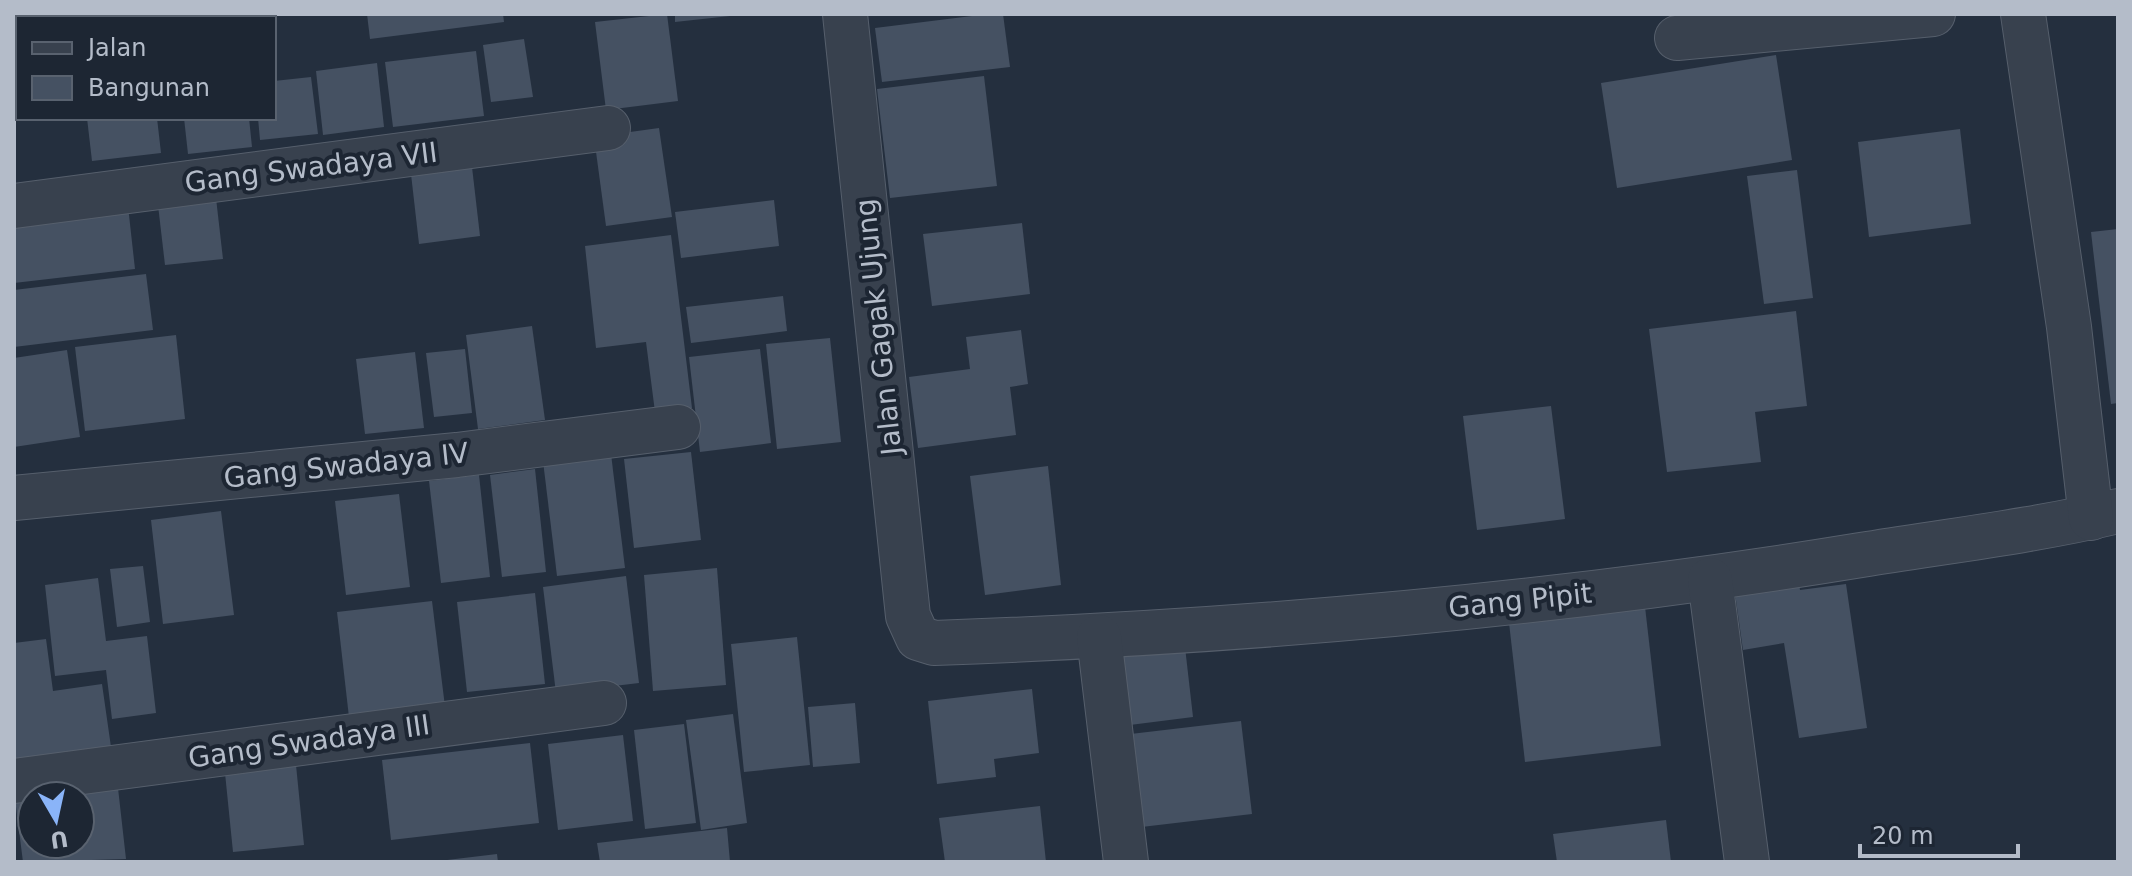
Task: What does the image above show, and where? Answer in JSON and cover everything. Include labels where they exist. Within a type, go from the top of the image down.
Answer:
[{"type":"street","name":"Jalan Gagak Ujung","points":[[845,14],[908,616],[918,638]]},
{"type":"street","points":[[1677,38],[1933,14]]},
{"type":"street","points":[[2023,14],[2069,327],[2104,514]]},
{"type":"street","name":"Gang Swadaya VII","points":[[14,206],[608,128]]},
{"type":"street","name":"Gang Swadaya IV","points":[[14,498],[457,455],[678,427]]},
{"type":"street","name":"Gang Pipit","points":[[918,638],[934,643],[1099,637],[1450,608],[1710,580],[2104,514]]},
{"type":"street","points":[[1710,580],[1747,862]]},
{"type":"street","points":[[1099,637],[1126,862]]},
{"type":"street","name":"Gang Swadaya III","points":[[14,781],[604,703]]},
{"type":"building","points":[[367,14],[503,14],[504,22],[370,39]]},
{"type":"building","points":[[667,14],[678,101],[606,110],[595,22]]},
{"type":"building","points":[[675,14],[729,14],[730,16],[675,22]]},
{"type":"building","points":[[1003,14],[1010,67],[882,82],[875,28]]},
{"type":"building","points":[[524,39],[533,97],[491,102],[483,45]]},
{"type":"building","points":[[476,51],[484,116],[393,127],[385,62]]},
{"type":"building","points":[[1776,55],[1792,160],[1617,188],[1601,83]]},
{"type":"building","points":[[377,63],[384,127],[323,135],[316,71]]},
{"type":"building","points":[[984,76],[997,186],[890,198],[877,89]]},
{"type":"building","points":[[311,77],[318,134],[260,140],[258,120],[276,120],[276,81]]},
{"type":"building","points":[[87,120],[157,120],[161,153],[92,161]]},
{"type":"building","points":[[184,120],[249,120],[252,147],[188,154]]},
{"type":"building","points":[[659,128],[672,217],[606,226],[594,137]]},
{"type":"building","points":[[1960,129],[1971,224],[1869,237],[1858,142]]},
{"type":"building","points":[[472,167],[480,236],[419,244],[411,174]]},
{"type":"building","points":[[1797,170],[1813,298],[1764,304],[1747,176]]},
{"type":"building","points":[[216,198],[223,259],[165,265],[158,205]]},
{"type":"building","points":[[774,200],[779,246],[681,258],[675,212]]},
{"type":"building","points":[[128,206],[135,269],[14,283],[14,220]]},
{"type":"building","points":[[1022,223],[1030,294],[932,306],[923,234]]},
{"type":"building","points":[[2118,229],[2118,403],[2111,404],[2091,232]]},
{"type":"building","points":[[671,235],[692,408],[655,412],[646,342],[596,348],[585,246]]},
{"type":"building","points":[[146,274],[153,330],[14,347],[14,290]]},
{"type":"building","points":[[783,296],[787,331],[691,343],[686,307]]},
{"type":"building","points":[[1796,311],[1807,406],[1755,412],[1761,462],[1667,472],[1649,329]]},
{"type":"building","points":[[532,326],[545,420],[478,429],[466,335]]},
{"type":"building","points":[[1021,330],[1028,384],[1010,387],[1016,435],[918,448],[909,377],[970,369],[966,337]]},
{"type":"building","points":[[176,335],[185,419],[85,431],[75,347]]},
{"type":"building","points":[[830,338],[841,442],[777,449],[766,344]]},
{"type":"building","points":[[465,349],[472,413],[434,417],[426,353]]},
{"type":"building","points":[[760,349],[771,443],[700,452],[689,357]]},
{"type":"building","points":[[67,350],[80,437],[14,447],[14,358]]},
{"type":"building","points":[[415,352],[424,428],[365,434],[356,359]]},
{"type":"building","points":[[1551,406],[1565,519],[1477,530],[1463,416]]},
{"type":"building","points":[[691,452],[701,540],[634,548],[624,459]]},
{"type":"building","points":[[611,454],[625,568],[557,576],[543,461]]},
{"type":"building","points":[[1048,466],[1061,585],[985,595],[970,476]]},
{"type":"building","points":[[535,469],[546,572],[502,577],[490,475]]},
{"type":"building","points":[[479,475],[490,577],[441,583],[429,481]]},
{"type":"building","points":[[399,494],[410,587],[346,595],[335,501]]},
{"type":"building","points":[[221,511],[234,615],[163,624],[151,520]]},
{"type":"building","points":[[143,566],[150,622],[117,627],[110,569]]},
{"type":"building","points":[[717,568],[726,685],[653,691],[644,575]]},
{"type":"building","points":[[626,576],[639,683],[556,693],[543,587]]},
{"type":"building","points":[[98,578],[106,641],[147,636],[156,713],[112,719],[106,670],[55,676],[45,585]]},
{"type":"building","points":[[1799,583],[1800,590],[1846,584],[1867,728],[1799,738],[1784,643],[1743,650],[1735,593]]},
{"type":"building","points":[[535,593],[545,684],[467,692],[457,602]]},
{"type":"building","points":[[1644,598],[1661,746],[1525,762],[1508,614]]},
{"type":"building","points":[[432,601],[446,715],[350,726],[337,612]]},
{"type":"building","points":[[797,637],[810,765],[744,772],[731,644]]},
{"type":"building","points":[[46,639],[53,691],[102,684],[111,747],[14,761],[14,643]]},
{"type":"building","points":[[1185,647],[1193,717],[1122,726],[1114,655]]},
{"type":"building","points":[[1032,689],[1039,753],[994,759],[996,777],[937,784],[928,701]]},
{"type":"building","points":[[855,703],[860,763],[813,767],[808,707]]},
{"type":"building","points":[[733,714],[747,823],[701,830],[686,720]]},
{"type":"building","points":[[1241,721],[1252,814],[1133,828],[1122,735]]},
{"type":"building","points":[[684,724],[696,823],[645,829],[634,730]]},
{"type":"building","points":[[623,735],[633,821],[558,830],[548,744]]},
{"type":"building","points":[[530,743],[539,823],[391,840],[382,760]]},
{"type":"building","points":[[296,765],[304,845],[233,852],[225,773]]},
{"type":"building","points":[[118,788],[126,859],[96,860],[96,791]]},
{"type":"building","points":[[1040,806],[1046,862],[945,862],[939,818]]},
{"type":"building","points":[[1666,820],[1671,862],[1557,862],[1553,834]]},
{"type":"building","points":[[727,828],[730,862],[600,862],[597,843]]},
{"type":"building","points":[[497,854],[498,862],[447,862],[447,860]]},
{"type":"building","points":[[23,860],[92,860],[23,862]]}]
